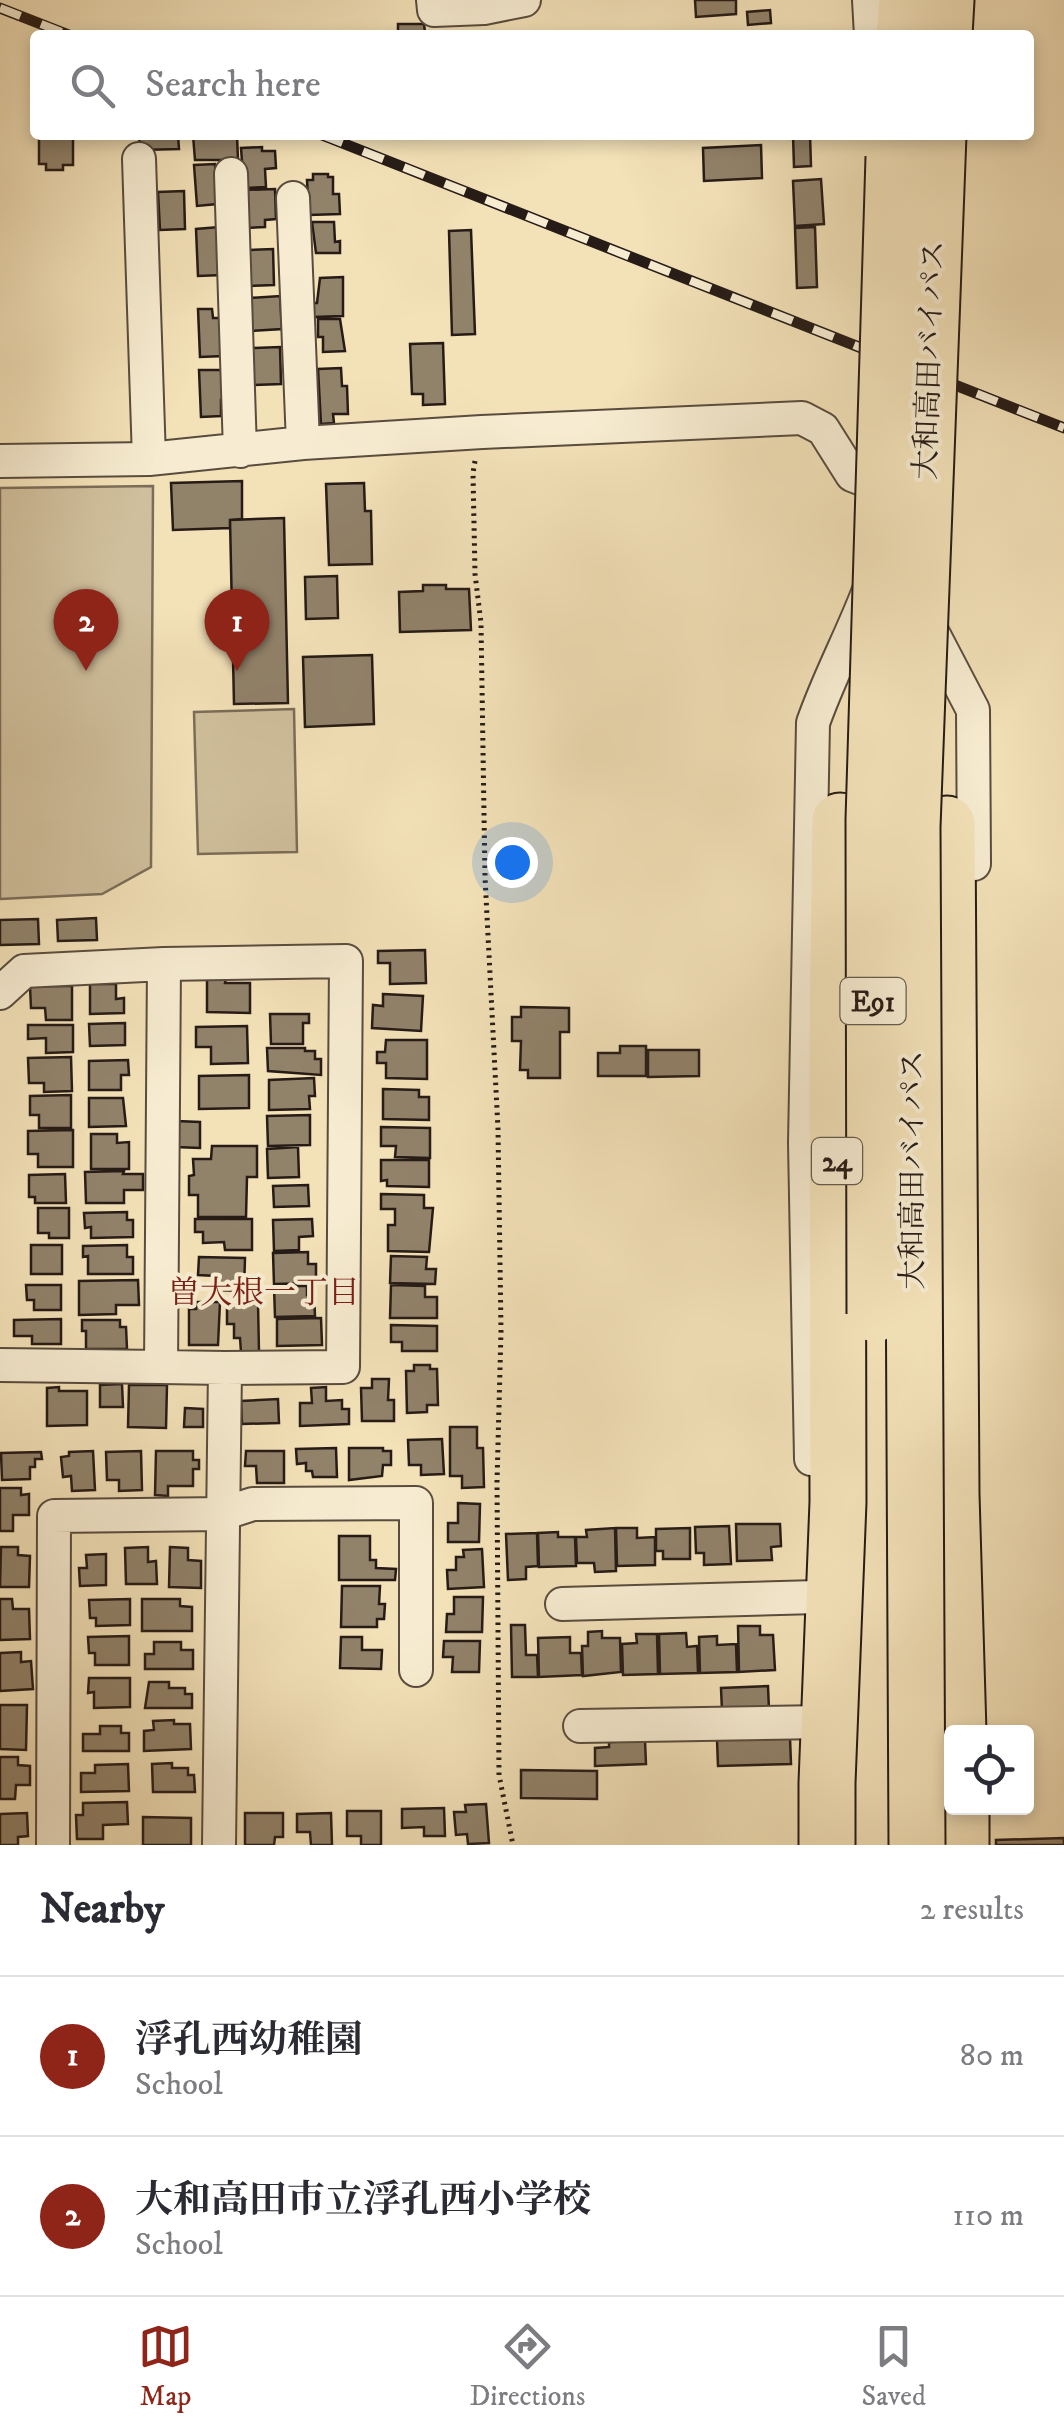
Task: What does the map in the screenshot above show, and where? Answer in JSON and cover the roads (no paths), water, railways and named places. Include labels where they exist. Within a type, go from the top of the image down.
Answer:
[{"type":"highway","points":[[904,30],[907,0]]},
{"type":"highway","points":[[944,30],[946,0]]},
{"type":"highway","name":"大和高田バイパス","points":[[911,140],[934,206],[912,826],[918,1845]]},
{"type":"highway","name":"大和高田バイパス","points":[[881,1845],[872,1040],[874,820],[911,140]]},
{"type":"highway","name":"24","points":[[827,1845],[826,1782],[838,1502],[837,1038],[846,674],[911,140]]},
{"type":"highway","points":[[934,206],[946,804],[951,1494],[961,1725]]},
{"type":"highway","points":[[960,1815],[961,1845]]},
{"type":"street","points":[[433,0],[434,10],[484,8],[524,0]]},
{"type":"street","points":[[869,0],[871,30]]},
{"type":"street","points":[[967,30],[970,0]]},
{"type":"street","points":[[826,1782],[812,1503],[805,1144],[813,722],[830,673],[857,621],[877,568],[900,482],[913,259],[921,209],[911,140]]},
{"type":"street","points":[[911,140],[906,209],[913,259]]},
{"type":"street","points":[[139,159],[150,458]]},
{"type":"street","points":[[230,174],[240,452]]},
{"type":"street","points":[[293,198],[303,444]]},
{"type":"street","points":[[0,461],[150,458],[482,432],[802,418],[823,429],[852,475],[875,484],[900,482]]},
{"type":"street","points":[[900,482],[926,620],[974,710],[974,1494],[961,1725]]},
{"type":"street","points":[[0,993],[24,971],[346,961],[343,1367],[0,1365]]},
{"type":"street","points":[[162,1368],[164,964]]},
{"type":"street","points":[[219,1845],[225,1368]]},
{"type":"street","points":[[54,1845],[54,1516],[222,1514],[253,1504],[416,1502],[416,1670]]},
{"type":"street","points":[[562,1604],[817,1597]]},
{"type":"street","points":[[580,1726],[823,1722]]},
{"type":"railway","points":[[0,8],[56,30]]},
{"type":"railway","points":[[335,140],[1064,428]]},
{"type":"place","name":"大和高田市立浮孔西小学校","points":[[86,671]]},
{"type":"place","name":"浮孔西幼稚園","points":[[237,671]]},
{"type":"district","name":"曽大根一丁目","points":[[264,1292]]}]
